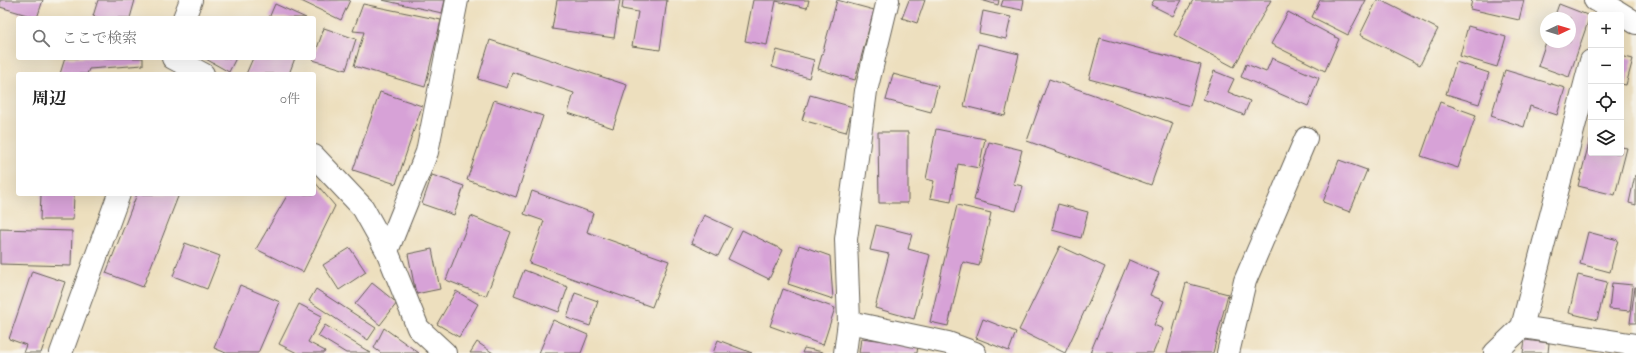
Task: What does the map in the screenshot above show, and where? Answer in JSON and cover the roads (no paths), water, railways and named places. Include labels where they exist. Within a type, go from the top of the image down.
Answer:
[{"type":"street","points":[[185,16],[191,0]]},
{"type":"street","points":[[387,251],[427,152],[457,0]]},
{"type":"street","points":[[845,353],[849,322],[846,239],[866,91],[888,0]]},
{"type":"street","points":[[1602,7],[1636,24]]},
{"type":"street","points":[[164,72],[168,60]]},
{"type":"street","points":[[177,60],[199,72]]},
{"type":"street","points":[[1496,353],[1522,327],[1588,73]]},
{"type":"street","points":[[1228,353],[1245,281],[1306,138]]},
{"type":"street","points":[[316,158],[363,208],[387,251],[418,328],[445,353]]},
{"type":"street","points":[[61,353],[118,196]]},
{"type":"street","points":[[849,322],[948,343],[974,353]]},
{"type":"street","points":[[1522,327],[1636,345]]}]
